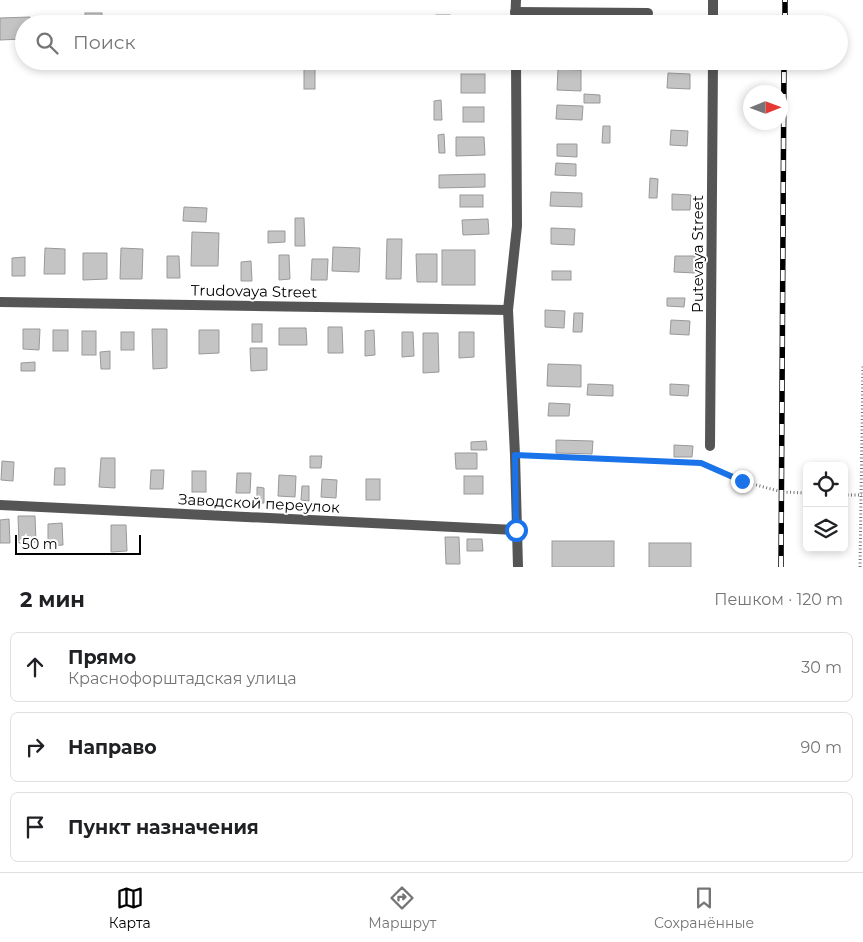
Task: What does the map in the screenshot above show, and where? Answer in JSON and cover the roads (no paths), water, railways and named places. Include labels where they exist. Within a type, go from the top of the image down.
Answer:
[{"type":"street","points":[[516,0],[515,12],[648,13]]},
{"type":"street","points":[[713,0],[713,15]]},
{"type":"street","points":[[516,70],[517,226],[508,310],[518,567]]},
{"type":"street","name":"Putevaya Street","points":[[710,446],[713,70]]},
{"type":"street","name":"Trudovaya Street","points":[[0,302],[508,310]]},
{"type":"street","name":"Заводской переулок","points":[[0,505],[516,530]]},
{"type":"railway","points":[[785,0],[785,15]]},
{"type":"railway","points":[[781,567],[784,70]]}]
